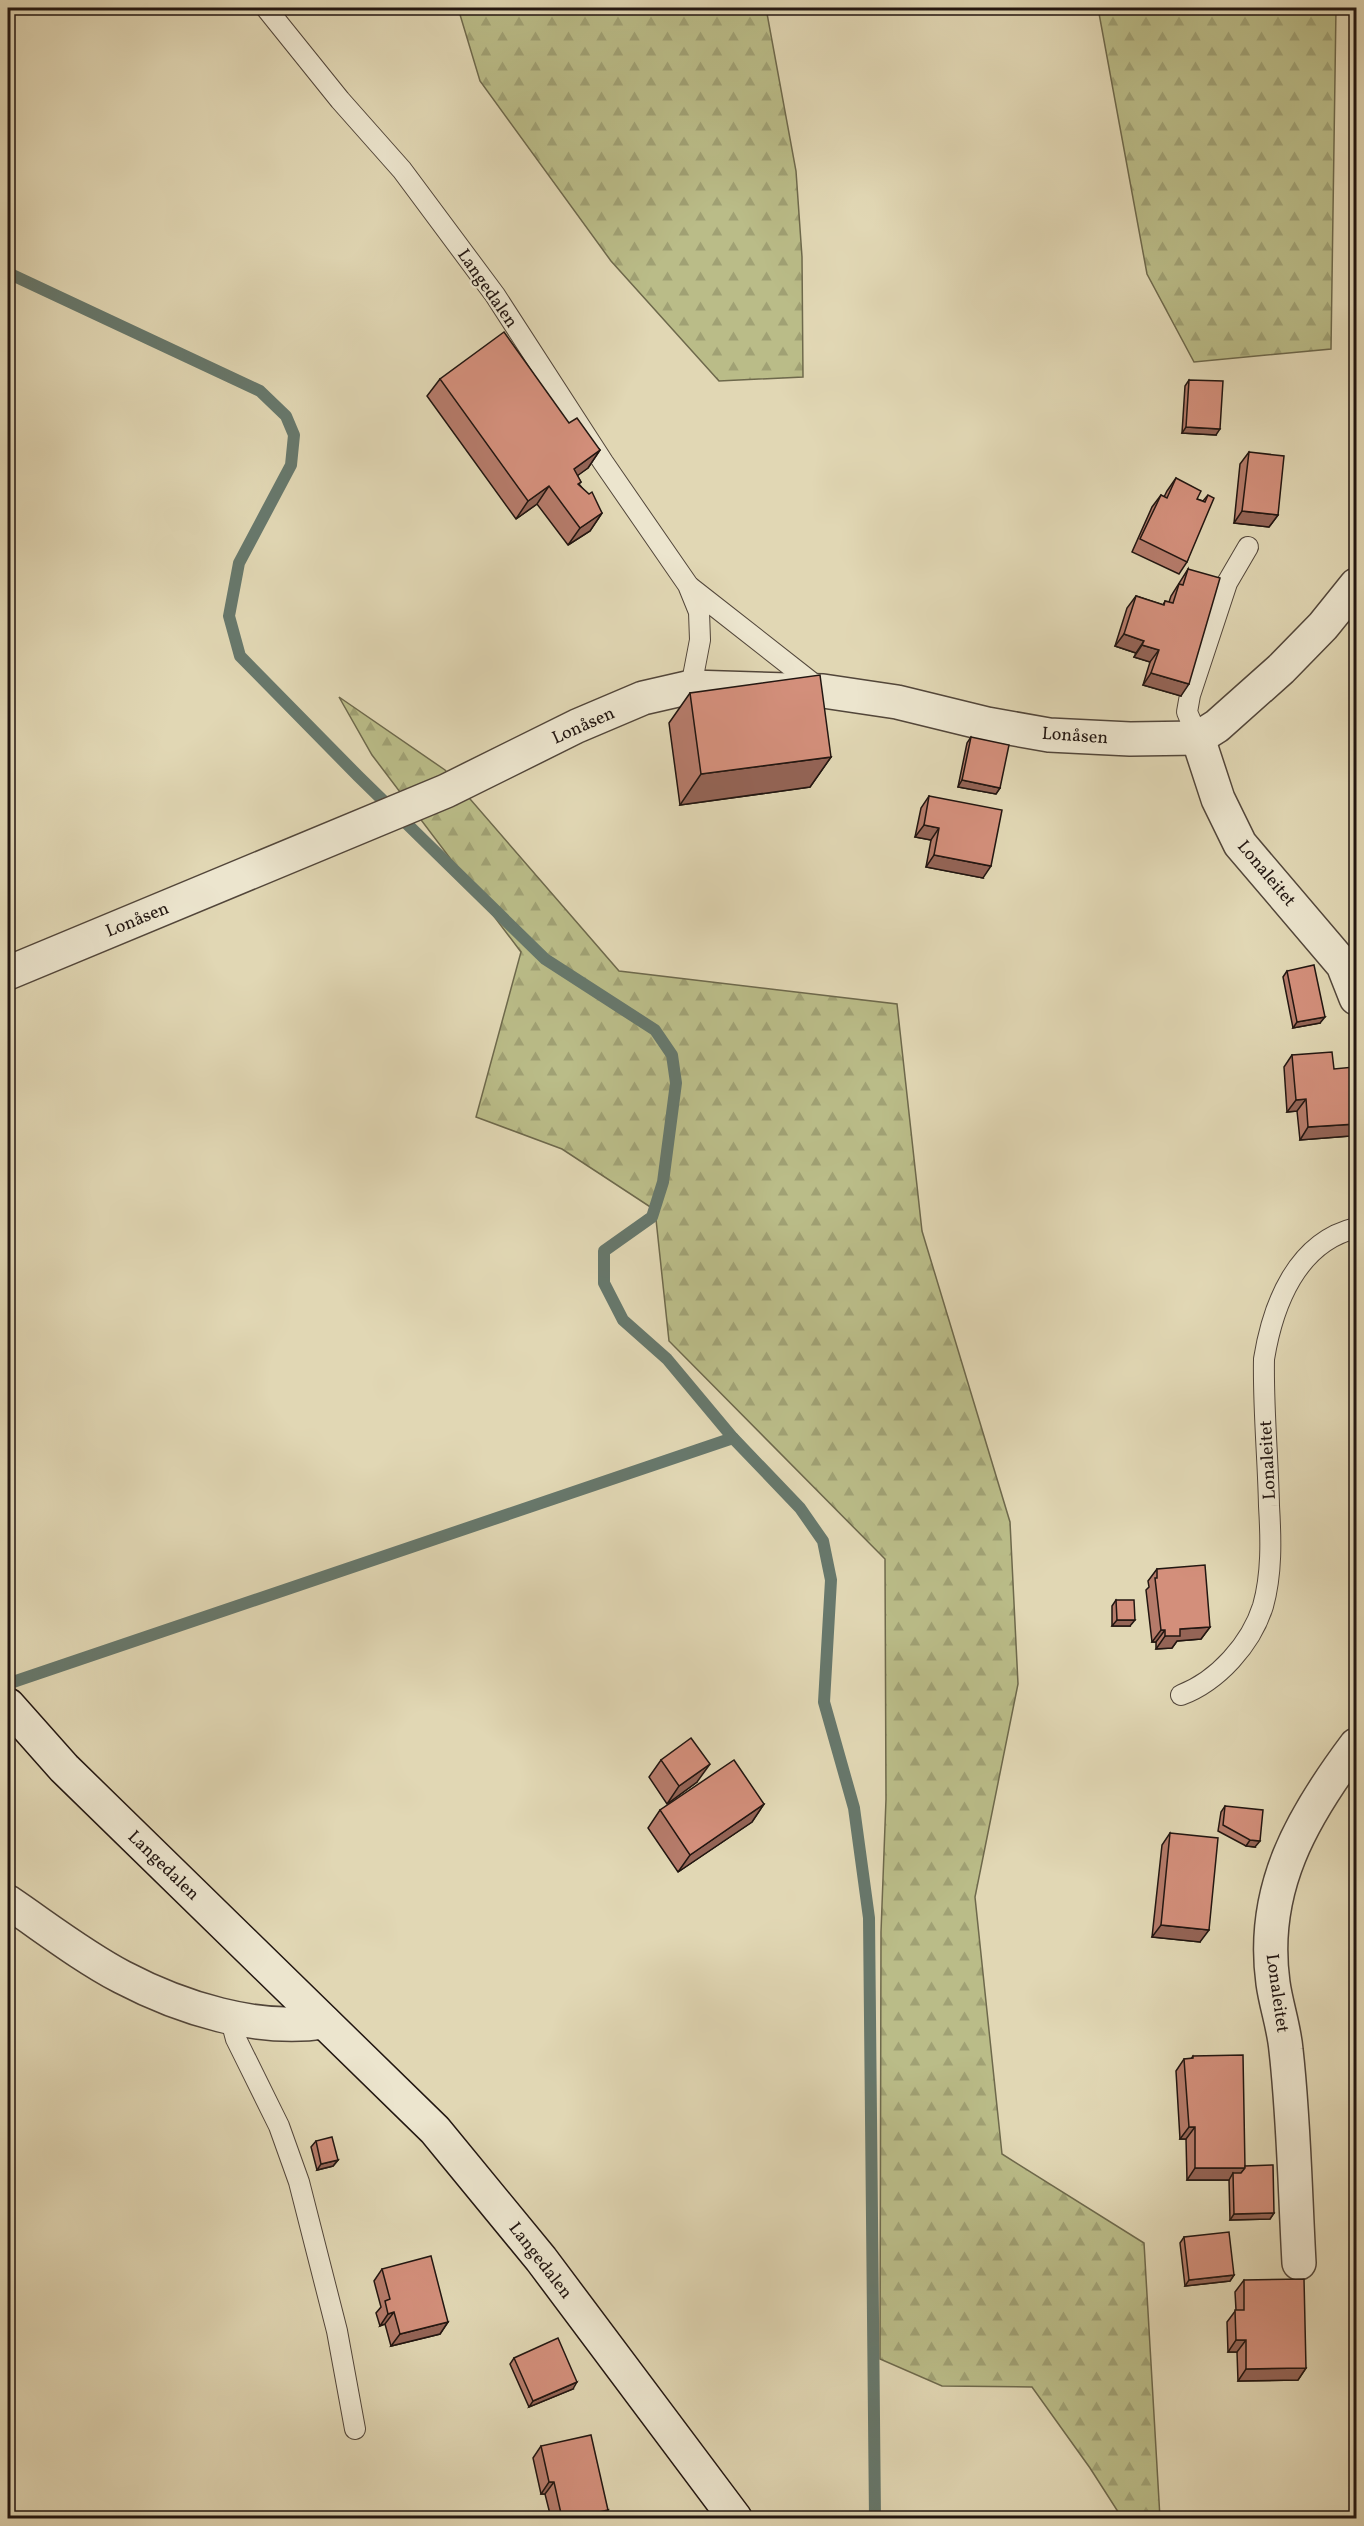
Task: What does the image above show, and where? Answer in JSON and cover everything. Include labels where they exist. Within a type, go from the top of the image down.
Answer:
[{"type":"street","points":[[1197,738],[1217,726],[1281,669],[1323,626],[1356,585]]},
{"type":"street","name":"Lonåsen","points":[[8,973],[446,791],[577,726],[643,698],[691,687],[822,691],[897,702],[987,724],[1049,735],[1130,739],[1197,738]]},
{"type":"street","name":"Lonaleitet","points":[[1197,738],[1218,799],[1240,844],[1343,965],[1356,998]]},
{"type":"street","name":"Langedalen","points":[[8,1705],[64,1768],[435,2130],[541,2259],[733,2518]]},
{"type":"street","name":"Lonaleitet","points":[[1299,2263],[1286,2048],[1273,1982],[1270,1936],[1277,1888],[1296,1837],[1333,1776],[1356,1745]]},
{"type":"street","points":[[8,1902],[122,1977],[173,1999],[230,2017],[270,2024],[302,2025],[324,2022]]},
{"type":"lane","name":"Langedalen","points":[[266,8],[340,100],[402,170],[495,295],[603,462],[688,585],[699,612],[700,640],[691,687]]},
{"type":"lane","points":[[1197,738],[1187,712],[1190,695],[1227,583],[1248,547]]},
{"type":"lane","name":"Langedalen","points":[[688,585],[822,691]]},
{"type":"lane","name":"Lonaleitet","points":[[1181,1695],[1215,1677],[1234,1656],[1262,1609],[1271,1548],[1264,1359],[1269,1328],[1278,1302],[1295,1270],[1309,1255],[1332,1237],[1356,1228]]},
{"type":"lane","points":[[230,2017],[236,2039],[279,2126],[299,2182],[337,2331],[355,2429]]},
{"type":"green space","points":[[458,8],[766,8],[796,171],[802,257],[803,377],[719,381],[611,261],[480,81]]},
{"type":"green space","points":[[1098,8],[1336,8],[1331,349],[1194,362],[1147,274]]},
{"type":"green space","points":[[339,697],[445,770],[619,971],[897,1004],[922,1231],[1010,1522],[1018,1684],[975,1897],[1002,2154],[1144,2243],[1160,2518],[1122,2518],[1090,2468],[1032,2387],[942,2386],[880,2359],[881,1932],[886,1799],[885,1559],[669,1341],[655,1210],[562,1149],[476,1117],[521,952],[372,755]]},
{"type":"building","points":[[504,332],[569,423],[577,418],[600,450],[574,469],[581,482],[578,484],[589,494],[592,492],[602,513],[580,528],[549,486],[528,501],[440,379]]},
{"type":"building","points":[[1189,380],[1223,381],[1220,429],[1186,427]]},
{"type":"building","points":[[1249,452],[1284,456],[1278,515],[1242,511]]},
{"type":"building","points":[[1176,478],[1201,491],[1197,499],[1205,502],[1208,495],[1214,498],[1187,562],[1140,539],[1161,495],[1167,498]]},
{"type":"building","points":[[1188,569],[1220,578],[1189,684],[1151,673],[1159,650],[1142,645],[1144,641],[1124,634],[1136,596],[1164,605],[1165,601],[1173,603],[1179,584],[1183,585]]},
{"type":"building","points":[[820,675],[831,757],[701,774],[690,693]]},
{"type":"building","points":[[971,737],[1009,745],[1000,788],[962,780]]},
{"type":"building","points":[[929,796],[1002,810],[991,866],[934,855],[939,828],[924,825]]},
{"type":"building","points":[[1314,965],[1325,1017],[1297,1022],[1287,971]]},
{"type":"building","points":[[1332,1052],[1334,1069],[1354,1067],[1356,1124],[1308,1127],[1306,1099],[1296,1100],[1292,1055]]},
{"type":"building","points":[[1205,1565],[1210,1627],[1180,1629],[1180,1636],[1165,1636],[1165,1630],[1161,1630],[1155,1578],[1157,1578],[1157,1569]]},
{"type":"building","points":[[1116,1600],[1134,1600],[1135,1620],[1117,1620]]},
{"type":"building","points":[[691,1738],[710,1764],[679,1786],[661,1760]]},
{"type":"building","points":[[734,1760],[764,1804],[690,1855],[660,1810]]},
{"type":"building","points":[[1225,1806],[1263,1810],[1260,1841],[1250,1840],[1223,1825]]},
{"type":"building","points":[[1170,1833],[1218,1838],[1209,1930],[1161,1925]]},
{"type":"building","points":[[1243,2055],[1245,2168],[1195,2168],[1195,2127],[1189,2127],[1184,2059],[1193,2058],[1193,2056]]},
{"type":"building","points":[[332,2137],[338,2160],[321,2164],[316,2141]]},
{"type":"building","points":[[1273,2165],[1274,2213],[1234,2214],[1233,2173],[1241,2173],[1245,2166]]},
{"type":"building","points":[[1229,2232],[1234,2275],[1189,2280],[1184,2237]]},
{"type":"building","points":[[431,2256],[448,2322],[400,2334],[394,2312],[388,2314],[385,2301],[390,2299],[382,2269]]},
{"type":"building","points":[[1304,2279],[1306,2368],[1246,2369],[1246,2340],[1236,2340],[1235,2310],[1244,2310],[1244,2280]]},
{"type":"building","points":[[558,2338],[577,2382],[533,2401],[514,2358]]},
{"type":"building","points":[[591,2435],[608,2510],[562,2518],[554,2482],[549,2482],[541,2446]]},
{"type":"waterway","points":[[8,273],[260,391],[286,416],[294,435],[291,465],[239,563],[229,616],[240,656],[358,776],[545,959],[655,1030],[672,1055],[676,1083],[663,1182],[652,1217],[604,1251],[604,1283],[623,1320],[667,1359],[733,1438]]},
{"type":"waterway","points":[[13,1682],[733,1438],[800,1508],[823,1541],[831,1580],[824,1702],[854,1808],[869,1918],[875,2518]]}]
